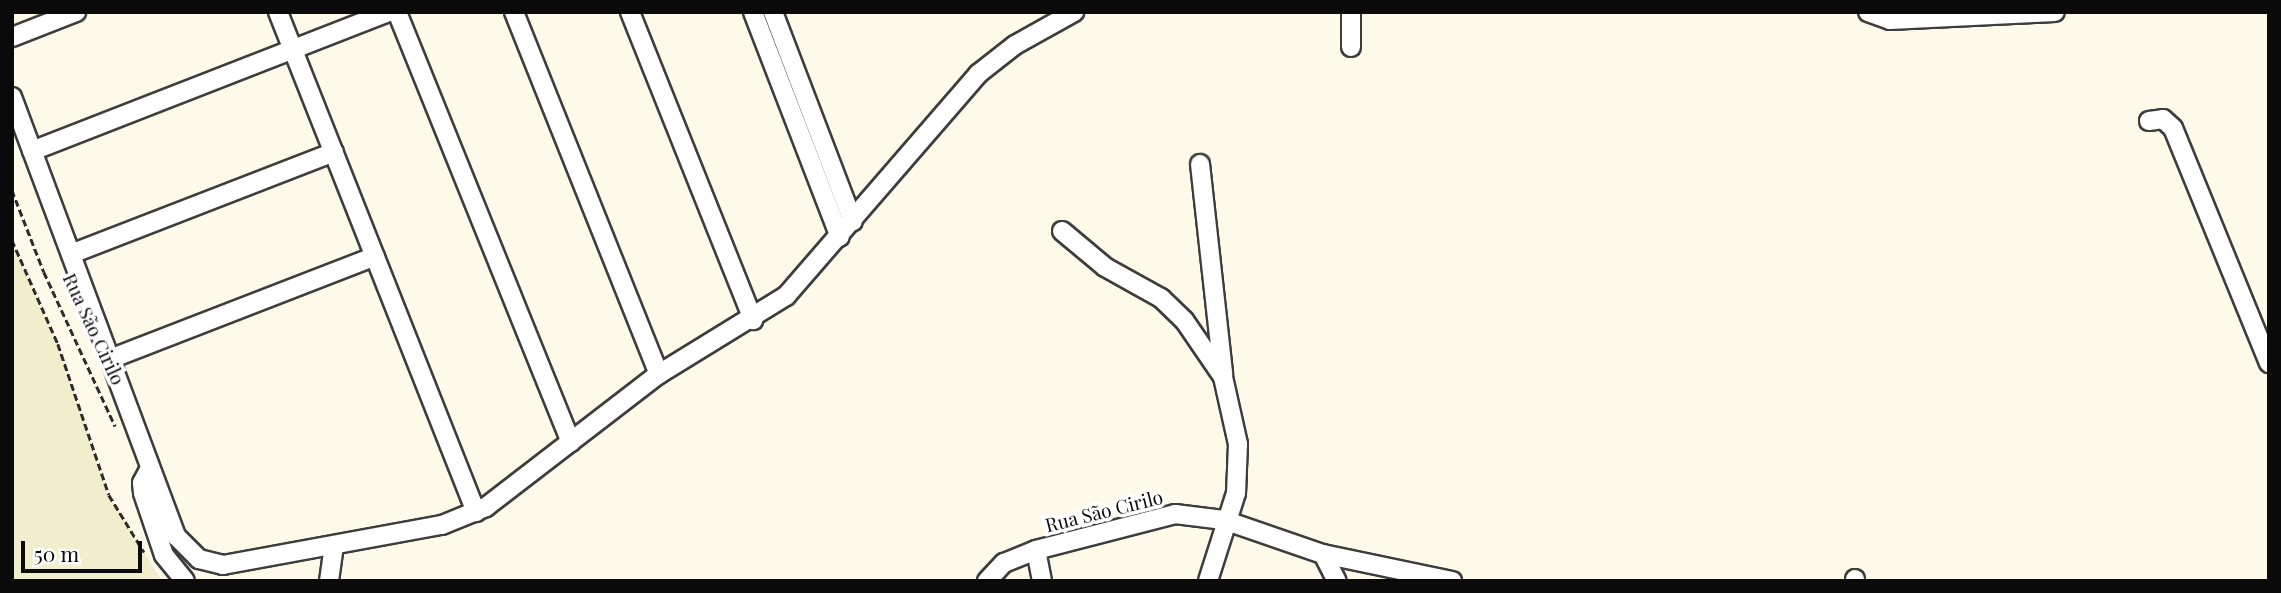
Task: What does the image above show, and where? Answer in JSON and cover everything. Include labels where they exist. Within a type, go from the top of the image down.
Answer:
[{"type":"street","points":[[12,37],[76,12]]},
{"type":"street","points":[[278,12],[476,512]]},
{"type":"street","points":[[32,151],[389,12]]},
{"type":"street","points":[[397,12],[571,442]]},
{"type":"street","points":[[514,12],[659,374]]},
{"type":"street","points":[[630,12],[753,320]]},
{"type":"street","points":[[753,12],[840,237]]},
{"type":"street","points":[[773,12],[853,221]]},
{"type":"street","points":[[12,97],[176,536],[189,553],[207,562],[223,565],[442,526],[476,512],[659,374],[753,320],[805,279],[978,74],[1014,45],[1073,12]]},
{"type":"street","points":[[1351,12],[1351,47]]},
{"type":"street","points":[[1868,12],[1890,20],[2055,12]]},
{"type":"street","points":[[2149,121],[2163,119],[2173,128],[2269,363]]},
{"type":"street","points":[[71,254],[334,152]]},
{"type":"street","points":[[1200,164],[1223,377],[1238,444],[1236,493],[1224,520],[1208,581]]},
{"type":"street","points":[[1062,231],[1105,267],[1161,298],[1184,320],[1223,377]]},
{"type":"street","points":[[110,359],[375,256]]},
{"type":"street","points":[[150,468],[142,483],[143,493],[164,555],[185,581]]},
{"type":"street","name":"Rua São Cirilo","points":[[987,581],[1004,563],[1036,550],[1175,514],[1224,520],[1323,554],[1452,581]]},
{"type":"street","points":[[329,581],[334,545]]},
{"type":"street","name":"Rua São Cirilo","points":[[1036,550],[1042,581]]},
{"type":"street","points":[[1323,554],[1336,581]]},
{"type":"path","name":"Rua São Cirilo","points":[[12,190],[44,272],[119,434]]},
{"type":"path","points":[[12,240],[58,344],[109,495],[147,556]]},
{"type":"shaded area","points":[[12,240],[58,344],[109,495],[162,581],[12,581]]}]
